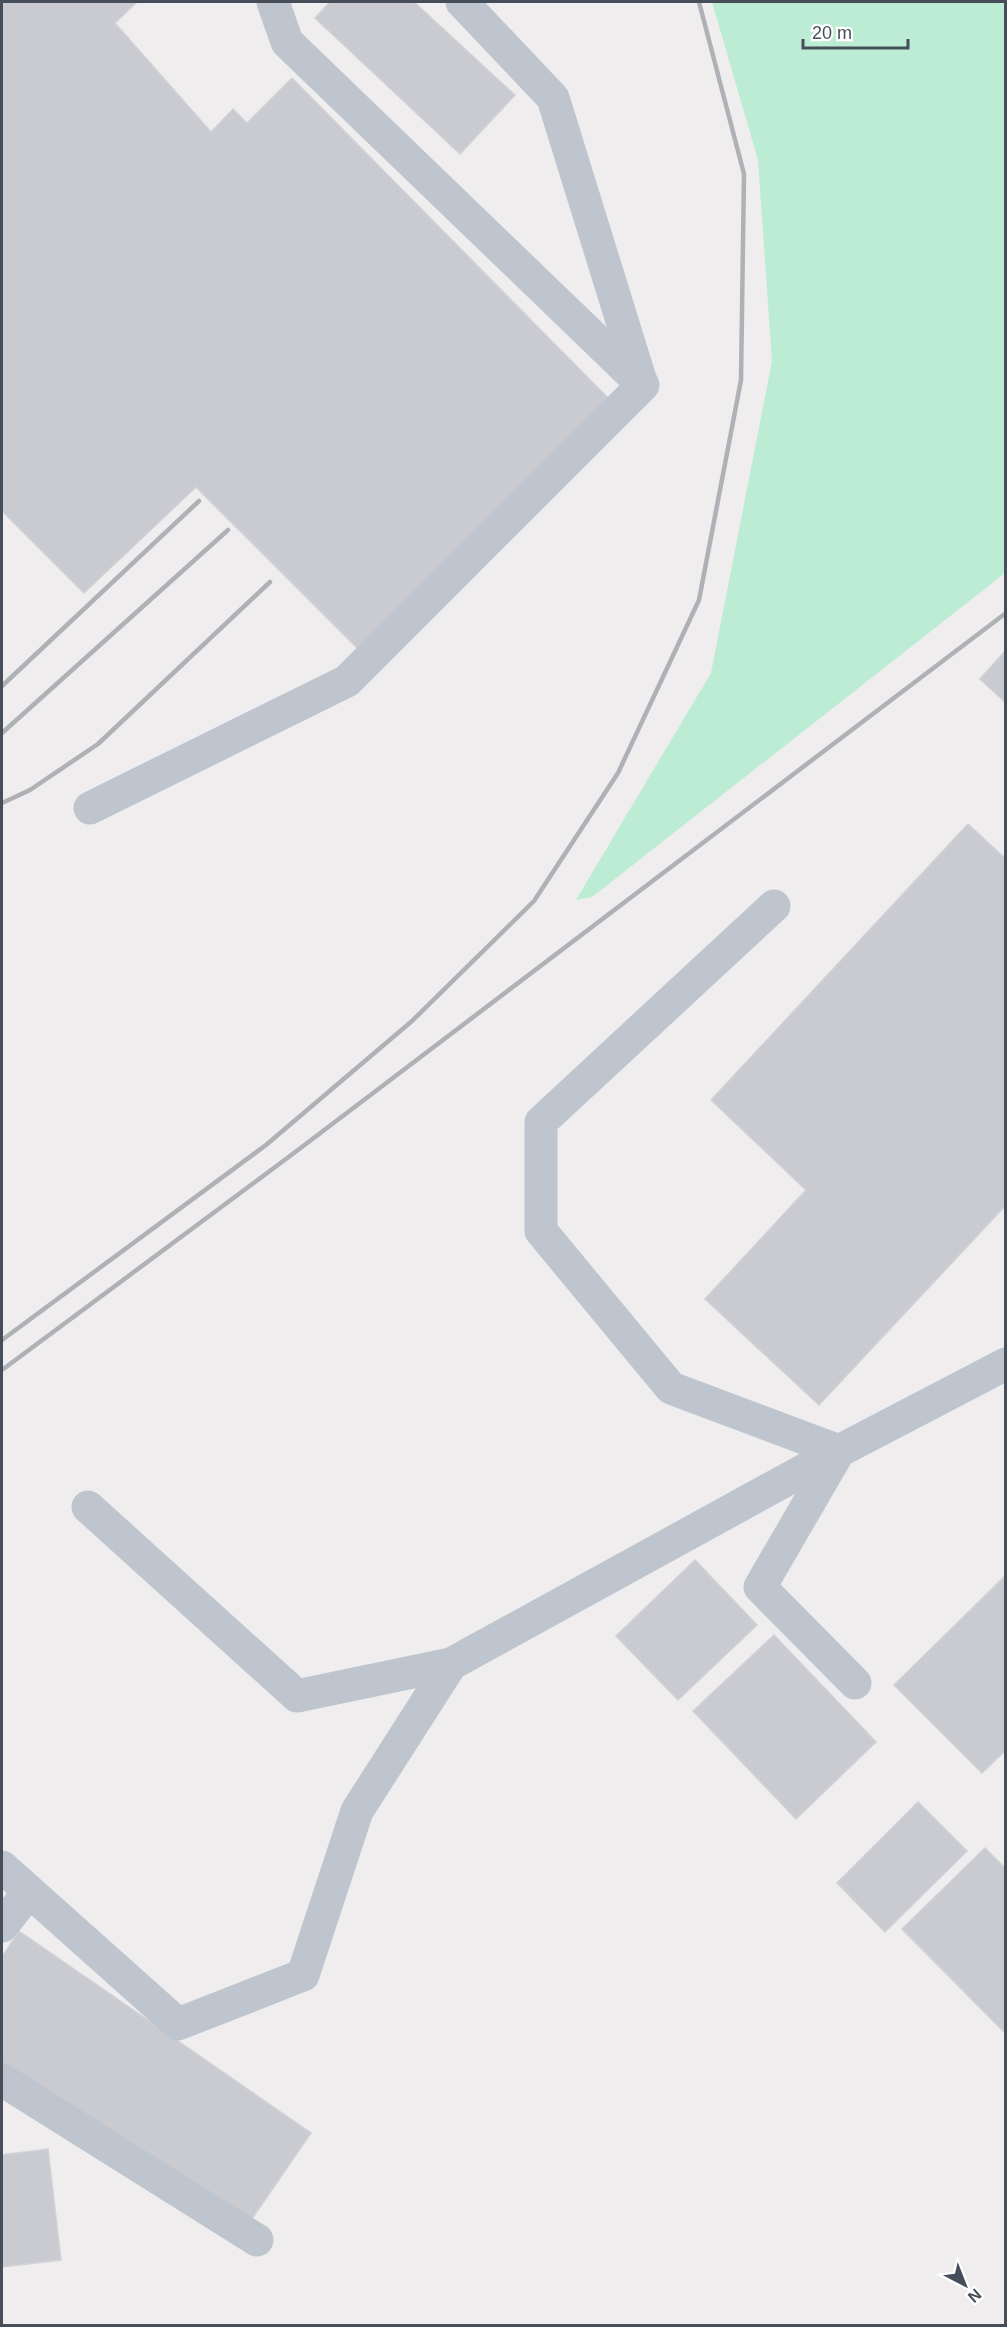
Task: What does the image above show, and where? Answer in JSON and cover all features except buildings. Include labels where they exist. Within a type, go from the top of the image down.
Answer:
[{"type":"lane","points":[[273,2],[286,42],[643,385]]},
{"type":"lane","points":[[462,2],[554,98],[643,385]]},
{"type":"lane","points":[[90,808],[347,681],[643,385]]},
{"type":"lane","points":[[774,906],[541,1122],[541,1231],[671,1388],[839,1451]]},
{"type":"lane","points":[[88,1507],[297,1696],[451,1664],[839,1451],[1005,1365]]},
{"type":"lane","points":[[839,1451],[760,1587],[855,1683]]},
{"type":"lane","points":[[2,1867],[178,2024],[303,1975],[357,1811],[451,1664]]},
{"type":"lane","points":[[2,1926],[29,1892]]},
{"type":"lane","points":[[2,2080],[257,2240]]},
{"type":"green space","points":[[712,2],[1005,2],[1005,573],[592,897],[576,900],[711,673],[772,361],[758,160]]},
{"type":"railway","points":[[2,1340],[266,1145],[412,1021],[534,901],[618,773],[699,600],[741,380],[744,174],[699,2]]},
{"type":"railway","points":[[2,686],[199,501]]},
{"type":"railway","points":[[2,733],[228,530]]},
{"type":"railway","points":[[2,803],[30,790],[98,744],[270,582]]},
{"type":"railway","points":[[2,1370],[294,1153],[1006,613]]}]
